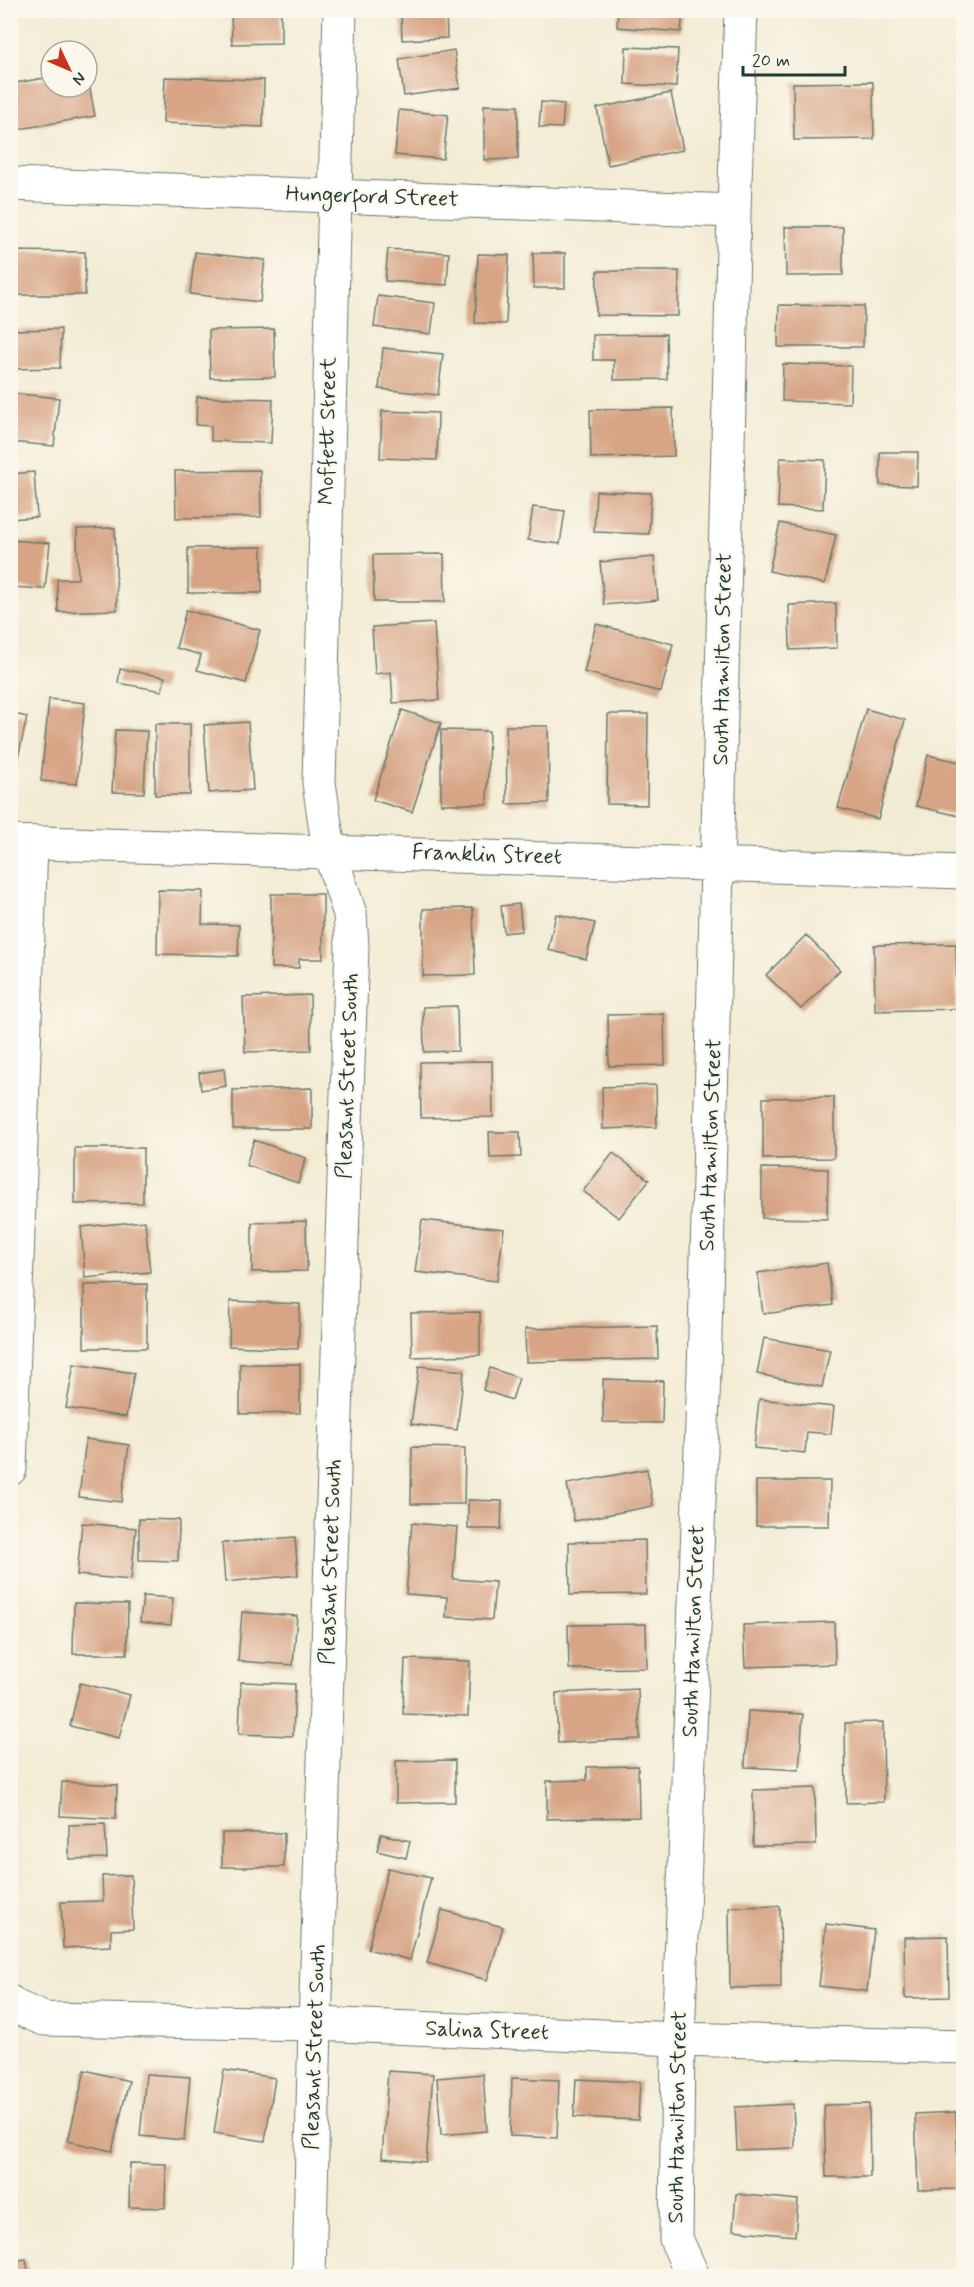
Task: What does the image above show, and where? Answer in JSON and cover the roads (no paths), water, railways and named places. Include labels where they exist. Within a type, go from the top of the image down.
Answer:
[{"type":"street","name":"Moffett Street","points":[[329,850],[319,783],[340,10]]},
{"type":"street","name":"South Hamilton Street","points":[[693,2277],[676,2239],[678,2038],[704,1372],[741,10]]},
{"type":"street","name":"Hungerford Street","points":[[10,184],[734,211]]},
{"type":"street","name":"Franklin Street","points":[[21,842],[329,850],[963,872]]},
{"type":"street","points":[[10,1469],[21,842]]},
{"type":"street","name":"Pleasant Street South","points":[[309,2277],[315,2024],[352,948],[350,914],[329,850]]},
{"type":"street","name":"Salina Street","points":[[12,2004],[44,2019],[315,2024],[963,2047]]}]
